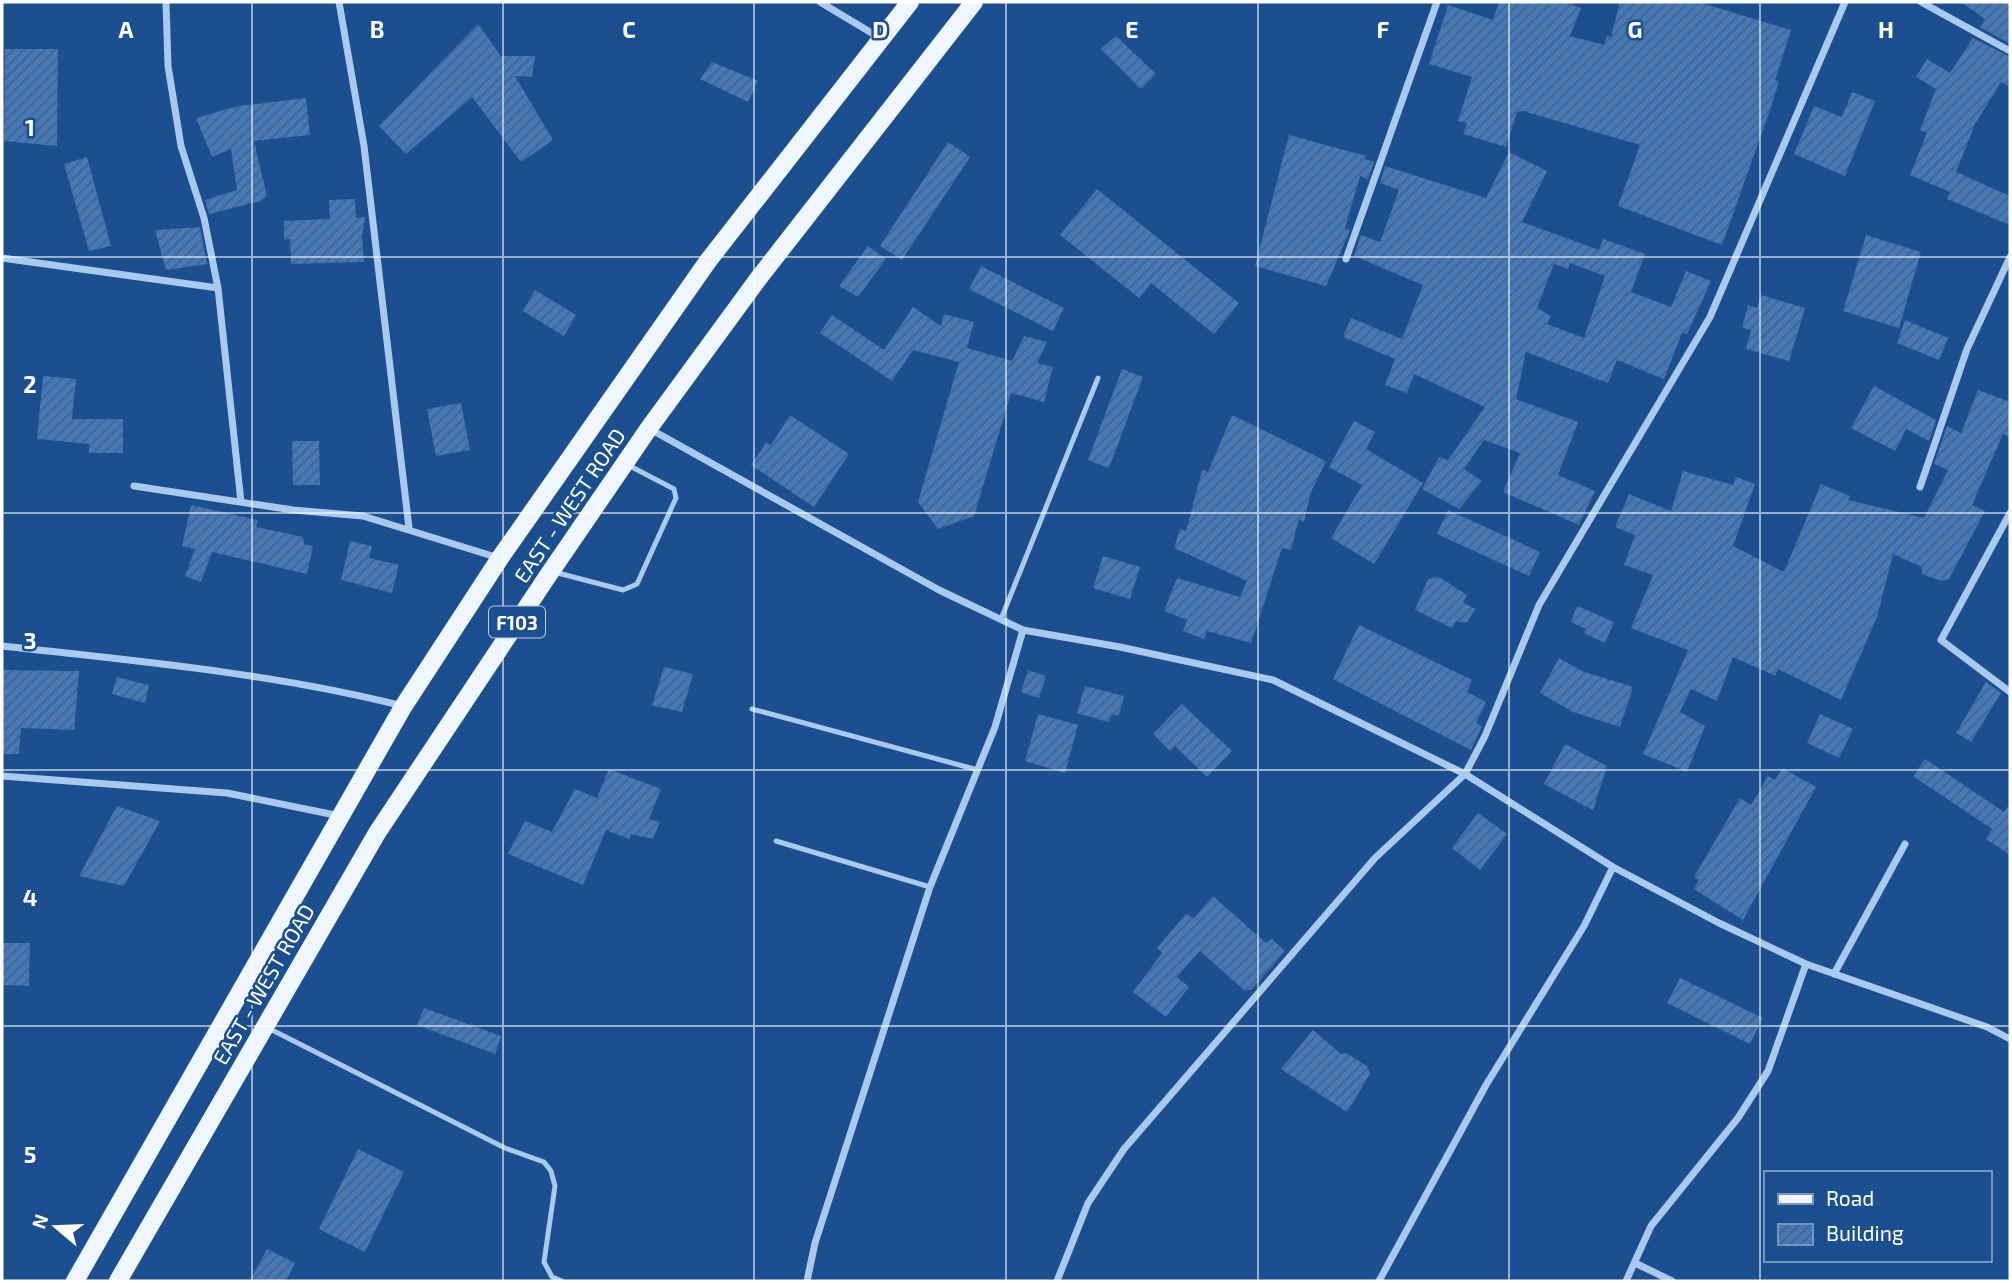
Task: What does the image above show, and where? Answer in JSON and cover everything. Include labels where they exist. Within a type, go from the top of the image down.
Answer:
[{"type":"main road","name":"EAST - WEST ROAD","points":[[75,1281],[403,707],[500,558],[708,261],[910,2]]},
{"type":"main road","name":"EAST - WEST ROAD","points":[[118,1281],[377,833],[551,571],[624,463],[758,279],[974,2]]},
{"type":"street","points":[[166,2],[168,66],[181,146],[204,218],[218,288],[241,502]]},
{"type":"street","points":[[339,2],[364,146],[410,528]]},
{"type":"street","points":[[820,2],[880,39]]},
{"type":"street","points":[[1346,260],[1437,2]]},
{"type":"street","points":[[1057,1281],[1088,1203],[1124,1149],[1376,858],[1465,774],[1485,736],[1539,605],[1710,317],[1845,2]]},
{"type":"street","points":[[1921,2],[2010,51]]},
{"type":"street","points":[[1920,487],[1967,349],[2010,257]]},
{"type":"street","points":[[2,258],[218,288]]},
{"type":"street","points":[[649,428],[892,565],[1023,630],[1120,647],[1273,680],[1465,774],[1613,867],[1673,901],[1806,964],[1987,1027],[2010,1039]]},
{"type":"street","points":[[134,486],[363,516],[410,528],[500,558]]},
{"type":"street","points":[[2010,513],[1941,640],[2010,692]]},
{"type":"street","points":[[807,1281],[815,1243],[930,887],[995,727],[1023,630]]},
{"type":"street","points":[[2,646],[222,671],[334,689],[403,707]]},
{"type":"street","points":[[2,776],[228,793],[341,816]]},
{"type":"street","points":[[1834,974],[1905,844]]},
{"type":"street","points":[[1379,1281],[1385,1265],[1486,1086],[1584,926],[1613,867]]},
{"type":"street","points":[[1626,1281],[1651,1226],[1738,1118],[1768,1071],[1806,964]]},
{"type":"street","points":[[1635,1263],[1672,1281]]},
{"type":"lane","points":[[1000,619],[1098,378]]},
{"type":"lane","points":[[551,571],[623,590],[637,584],[676,498],[674,489],[666,483],[624,463]]},
{"type":"lane","points":[[752,709],[978,770]]},
{"type":"lane","points":[[776,841],[930,887]]},
{"type":"lane","points":[[265,1027],[505,1147],[544,1162],[551,1171],[555,1186],[544,1262],[552,1277],[562,1281]]},
{"type":"building","points":[[1499,2],[1564,2],[1581,8],[1570,36],[1604,45],[1607,36],[1611,37],[1620,2],[1698,2],[1791,30],[1775,80],[1779,81],[1771,107],[1722,245],[1618,206],[1640,145],[1523,111],[1517,112],[1506,147],[1463,134],[1467,123],[1458,121],[1472,77],[1429,64],[1448,5],[1493,20]]},
{"type":"building","points":[[1961,2],[2010,2],[2010,44],[1980,27],[1985,19]]},
{"type":"building","points":[[478,24],[501,56],[535,56],[532,77],[515,76],[553,140],[521,162],[472,97],[406,154],[379,126]]},
{"type":"building","points":[[1116,36],[1156,74],[1141,89],[1101,49]]},
{"type":"building","points":[[1973,38],[2010,57],[2010,87],[2001,82],[1975,124],[1956,172],[2010,196],[2010,225],[1947,199],[1950,192],[1910,175],[1927,133],[1920,130],[1936,89],[1916,77],[1927,59],[1950,73]]},
{"type":"building","points":[[5,49],[58,49],[57,146],[4,141]]},
{"type":"building","points":[[712,62],[758,81],[748,102],[700,79]]},
{"type":"building","points":[[1852,92],[1875,101],[1845,176],[1794,154],[1814,106],[1842,117]]},
{"type":"building","points":[[306,98],[310,135],[254,141],[267,196],[261,201],[209,214],[205,200],[237,190],[231,149],[212,157],[196,118],[239,106]]},
{"type":"building","points":[[1289,135],[1366,156],[1365,159],[1374,162],[1368,179],[1360,176],[1345,228],[1350,230],[1326,286],[1255,266]]},
{"type":"building","points":[[948,142],[970,157],[902,260],[880,246]]},
{"type":"building","points":[[1509,152],[1547,171],[1522,222],[1599,250],[1603,239],[1645,254],[1631,292],[1671,307],[1686,271],[1711,281],[1687,334],[1682,333],[1664,379],[1617,360],[1608,383],[1526,352],[1516,399],[1578,422],[1558,475],[1595,491],[1579,525],[1503,492],[1520,453],[1484,440],[1464,469],[1482,481],[1459,509],[1422,489],[1439,457],[1448,460],[1485,407],[1414,374],[1407,393],[1385,385],[1395,359],[1343,337],[1351,318],[1402,339],[1423,285],[1354,256],[1361,235],[1380,242],[1399,190],[1380,183],[1385,166],[1486,198]],"holes":[[[1570,263],[1605,276],[1584,338],[1547,324],[1551,316],[1537,308],[1554,264],[1568,269]]]},
{"type":"building","points":[[87,157],[111,246],[89,251],[64,164]]},
{"type":"building","points":[[1097,189],[1239,303],[1214,334],[1151,283],[1139,298],[1060,235]]},
{"type":"building","points":[[355,199],[356,218],[365,217],[362,236],[364,262],[291,264],[290,239],[284,240],[284,221],[330,219],[329,200]]},
{"type":"building","points":[[200,227],[207,264],[166,270],[155,230]]},
{"type":"building","points":[[1866,235],[1921,252],[1899,328],[1843,311]]},
{"type":"building","points":[[868,246],[886,259],[858,297],[839,286]]},
{"type":"building","points":[[981,266],[1064,308],[1053,331],[969,289]]},
{"type":"building","points":[[535,290],[576,315],[564,336],[523,311]]},
{"type":"building","points":[[1761,295],[1805,308],[1789,361],[1746,349],[1751,330],[1742,327],[1748,305],[1757,308]]},
{"type":"building","points":[[913,307],[941,326],[944,314],[974,322],[967,348],[1012,361],[1024,336],[1047,342],[1037,363],[1053,367],[1044,402],[1011,393],[974,516],[938,529],[918,502],[959,362],[913,350],[892,381],[820,333],[832,315],[884,350]]},
{"type":"building","points":[[1905,320],[1948,338],[1939,360],[1897,343]]},
{"type":"building","points":[[1122,369],[1143,377],[1109,468],[1088,460]]},
{"type":"building","points":[[43,376],[76,379],[72,419],[123,419],[123,453],[89,453],[89,444],[37,439]]},
{"type":"building","points":[[1874,386],[1936,420],[1929,441],[1906,429],[1895,451],[1851,428]]},
{"type":"building","points":[[1978,390],[2010,402],[2010,437],[2003,434],[1972,505],[1985,511],[1949,579],[1941,581],[1922,574],[1922,567],[1893,554],[1877,617],[1841,700],[1778,669],[1775,676],[1733,657],[1717,701],[1691,689],[1680,712],[1705,726],[1687,772],[1643,754],[1688,650],[1631,628],[1653,575],[1624,565],[1635,535],[1615,527],[1629,494],[1671,511],[1683,471],[1733,485],[1736,477],[1755,484],[1733,546],[1784,572],[1821,484],[1850,496],[1848,500],[1924,518],[1948,470],[1934,464],[1947,426],[1961,433]]},
{"type":"building","points":[[461,403],[470,450],[436,456],[427,409]]},
{"type":"building","points":[[790,415],[849,454],[814,507],[751,465],[766,443],[771,445]]},
{"type":"building","points":[[1232,415],[1326,461],[1311,492],[1304,522],[1299,519],[1291,550],[1282,548],[1251,643],[1207,631],[1204,639],[1183,631],[1187,620],[1164,611],[1177,578],[1240,597],[1247,581],[1174,548],[1180,529],[1186,531],[1202,470],[1208,472]]},
{"type":"building","points":[[1354,421],[1375,432],[1366,449],[1423,483],[1374,564],[1331,538],[1362,485],[1329,467]]},
{"type":"building","points":[[292,441],[319,441],[320,485],[293,485]]},
{"type":"building","points":[[191,505],[258,520],[256,527],[303,537],[304,544],[313,546],[307,574],[212,552],[201,582],[185,576],[195,549],[182,546]]},
{"type":"building","points":[[1448,510],[1540,552],[1529,576],[1437,534]]},
{"type":"building","points":[[350,541],[372,546],[369,558],[399,565],[392,593],[341,580]]},
{"type":"building","points":[[1103,556],[1140,567],[1130,599],[1093,588]]},
{"type":"building","points":[[1439,577],[1467,595],[1463,602],[1475,609],[1467,623],[1456,621],[1452,628],[1415,610],[1428,579]]},
{"type":"building","points":[[1577,606],[1614,622],[1605,643],[1584,633],[1586,629],[1571,622]]},
{"type":"building","points":[[1359,625],[1472,680],[1467,692],[1486,702],[1476,723],[1482,726],[1471,750],[1333,679]]},
{"type":"building","points":[[1559,658],[1582,671],[1633,687],[1620,727],[1573,712],[1540,693]]},
{"type":"building","points":[[664,667],[693,674],[682,712],[652,705]]},
{"type":"building","points":[[2,670],[79,671],[74,730],[21,728],[19,754],[2,754]]},
{"type":"building","points":[[1028,670],[1046,676],[1039,698],[1021,692]]},
{"type":"building","points":[[117,677],[149,685],[145,703],[112,694]]},
{"type":"building","points":[[1986,682],[2001,693],[1971,742],[1956,733]]},
{"type":"building","points":[[1085,686],[1124,696],[1119,715],[1112,715],[1108,722],[1077,713]]},
{"type":"building","points":[[1182,704],[1232,751],[1207,777],[1175,746],[1170,751],[1153,734]]},
{"type":"building","points":[[1038,714],[1078,725],[1065,773],[1025,761]]},
{"type":"building","points":[[1820,714],[1853,729],[1839,758],[1807,743]]},
{"type":"building","points":[[1565,744],[1607,766],[1593,810],[1544,784]]},
{"type":"building","points":[[1925,759],[2004,812],[2010,803],[2010,855],[1986,839],[1992,829],[1913,776]]},
{"type":"building","points":[[1782,768],[1816,787],[1743,920],[1694,889],[1699,880],[1694,877],[1740,798],[1751,805],[1768,776],[1775,780]]},
{"type":"building","points":[[609,769],[661,789],[649,819],[660,822],[653,839],[631,834],[629,839],[606,830],[583,885],[508,854],[525,821],[552,832],[575,789],[597,798]]},
{"type":"building","points":[[117,806],[160,821],[124,886],[79,876]]},
{"type":"building","points":[[1478,813],[1507,834],[1480,870],[1452,848]]},
{"type":"building","points":[[1213,896],[1266,943],[1272,939],[1285,951],[1251,990],[1244,990],[1200,951],[1177,977],[1189,987],[1166,1017],[1133,992],[1162,953],[1157,948],[1186,914],[1194,918]]},
{"type":"building","points":[[2,943],[30,943],[29,986],[2,985]]},
{"type":"building","points":[[1680,978],[1763,1018],[1750,1044],[1667,1003]]},
{"type":"building","points":[[424,1008],[501,1036],[495,1054],[417,1025]]},
{"type":"building","points":[[1313,1030],[1341,1054],[1346,1053],[1367,1066],[1370,1074],[1347,1112],[1281,1069]]},
{"type":"building","points":[[358,1149],[404,1172],[365,1252],[319,1229]]},
{"type":"building","points":[[267,1249],[295,1263],[286,1281],[250,1281]]}]
